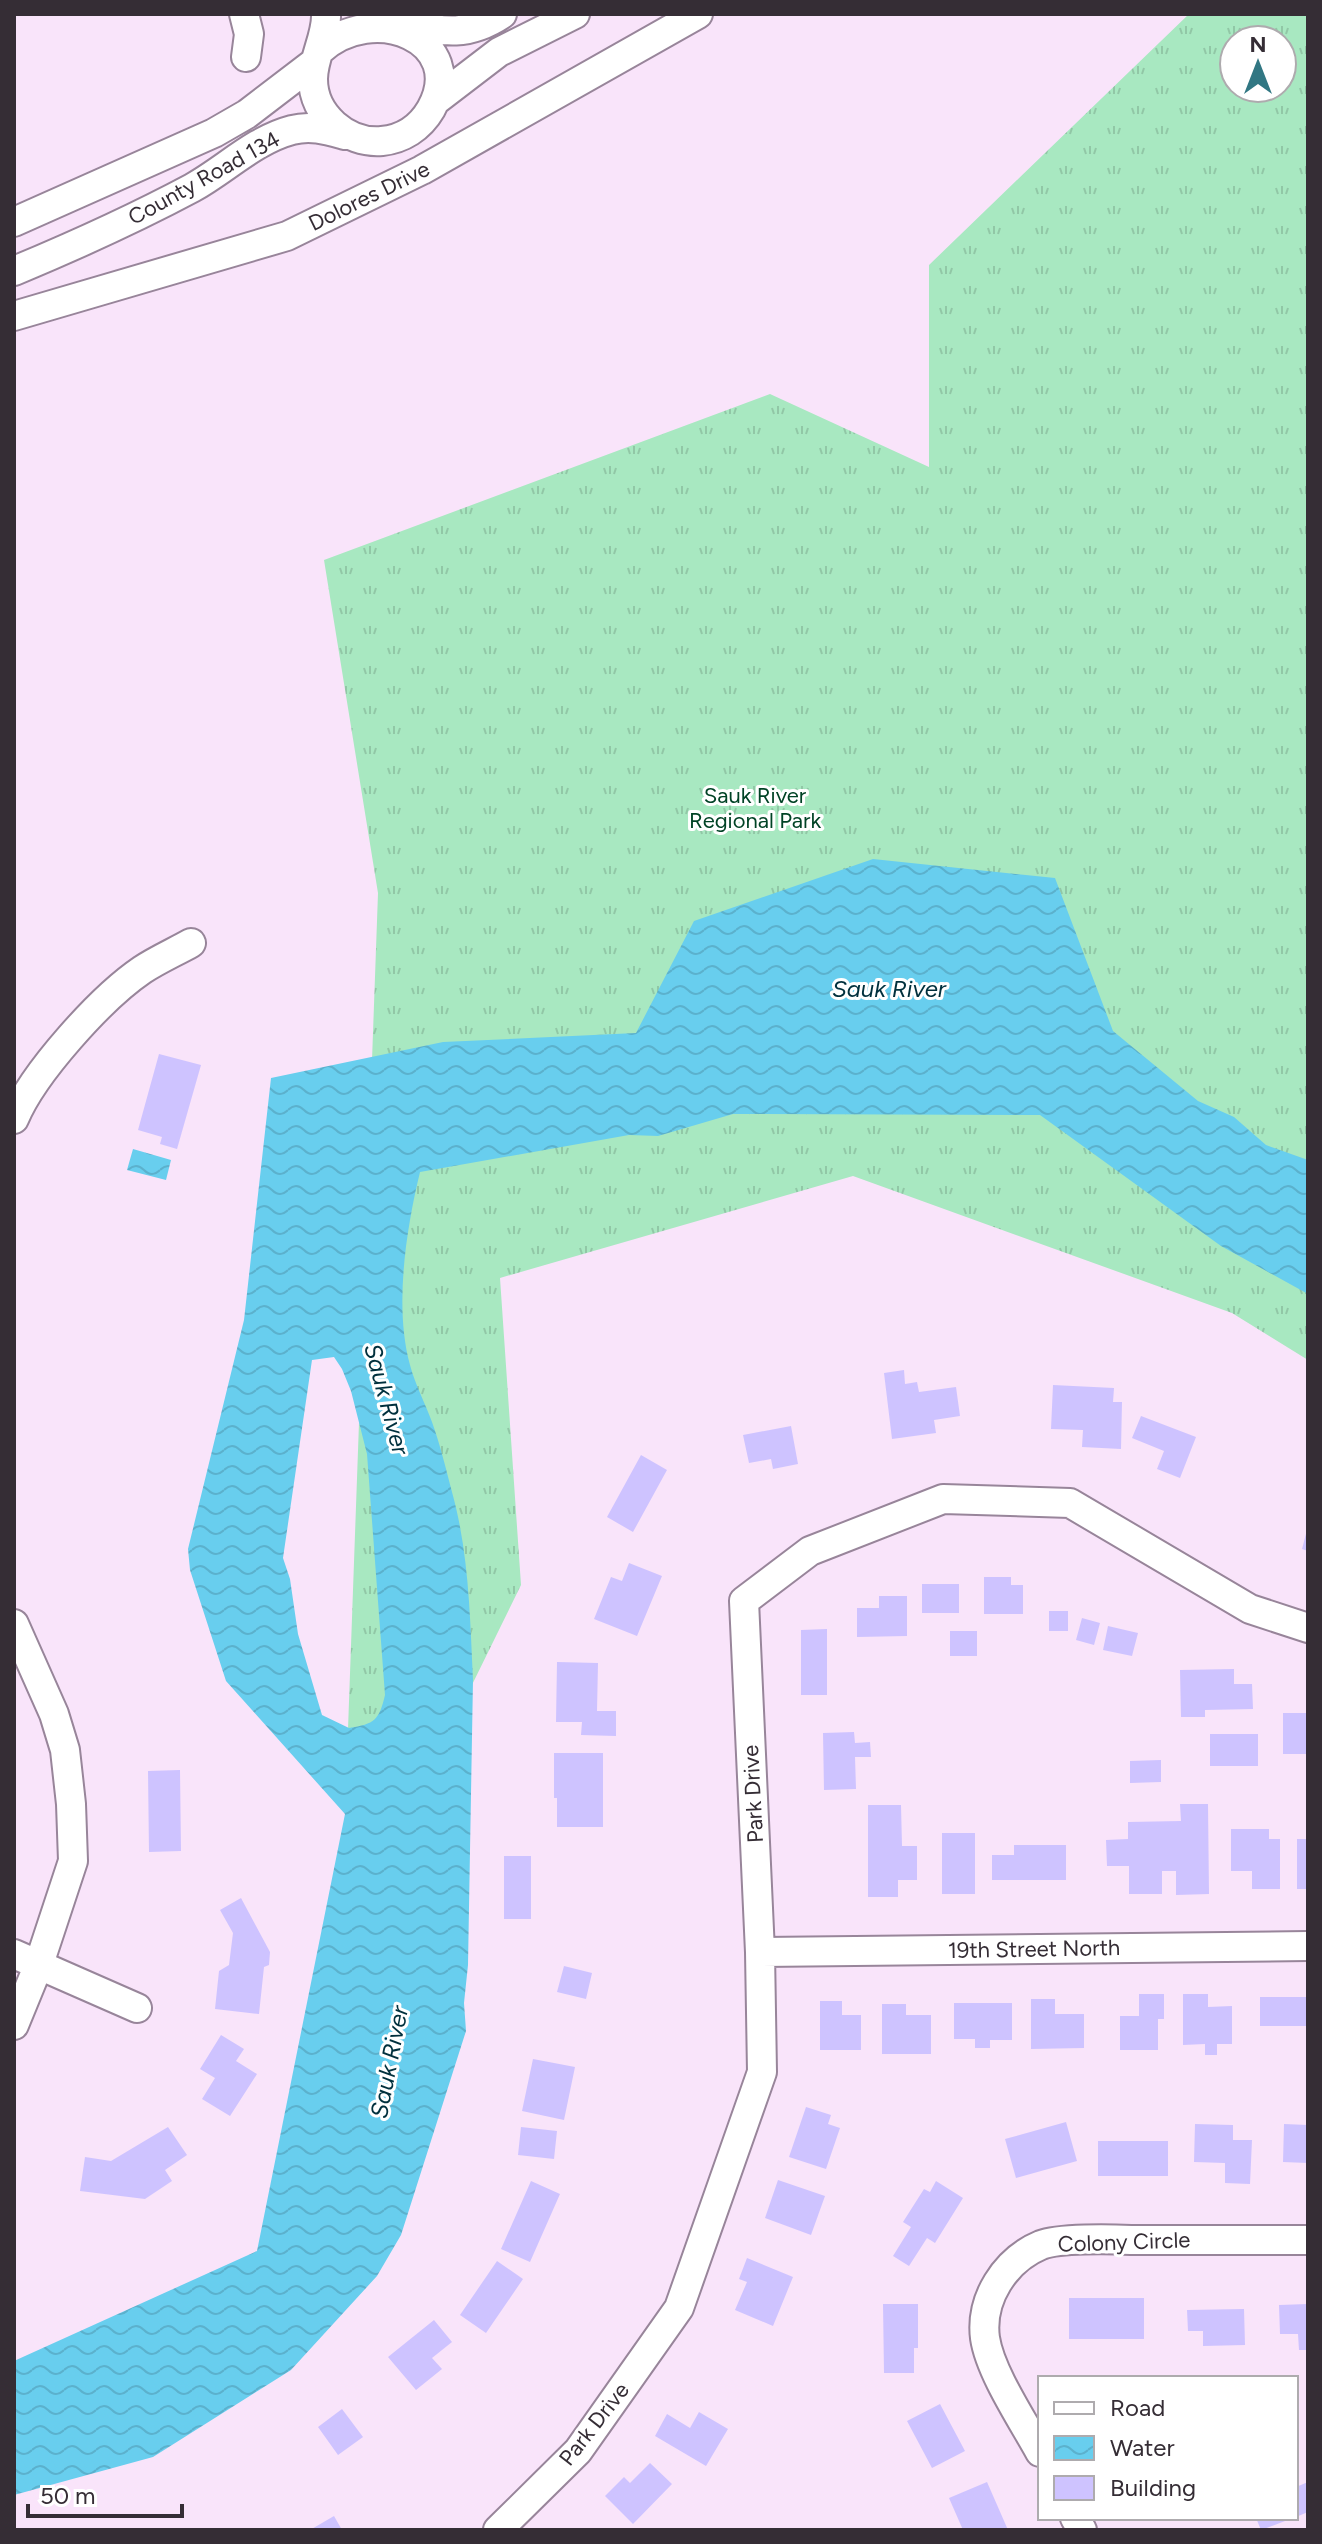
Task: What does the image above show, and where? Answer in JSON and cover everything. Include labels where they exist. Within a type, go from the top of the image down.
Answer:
[{"type":"street","points":[[244,14],[249,34],[246,57]]},
{"type":"street","points":[[326,14],[314,90],[324,115],[337,128],[353,137],[373,142],[393,140],[411,131],[426,118],[435,101],[439,83],[435,56],[420,33],[389,17]]},
{"type":"street","points":[[317,57],[330,35],[345,24],[363,17],[389,17],[436,31],[461,31],[482,25],[502,14]]},
{"type":"street","points":[[435,101],[499,52],[575,14]]},
{"type":"street","name":"Dolores Drive","points":[[14,316],[287,236],[422,170],[698,14]]},
{"type":"street","name":"County Road 134","points":[[14,222],[214,133],[247,114],[317,57]]},
{"type":"street","name":"County Road 134","points":[[14,271],[194,187],[270,137],[295,129],[322,128],[353,137]]},
{"type":"street","points":[[14,1119],[58,1052],[95,1011],[141,971],[191,943]]},
{"type":"street","name":"Park Drive","points":[[498,2530],[578,2451],[679,2308],[762,2072],[760,1952],[744,1601],[810,1551],[943,1499],[1070,1503],[1250,1609],[1308,1628]]},
{"type":"street","points":[[14,1624],[54,1714],[65,1750],[73,1861],[26,1959],[14,2025]]},
{"type":"street","name":"19th Street North","points":[[760,1952],[1308,1946]]},
{"type":"street","points":[[26,1959],[137,2008]]},
{"type":"street","name":"Colony Circle","points":[[1038,2448],[992,2362],[985,2337],[985,2310],[996,2283],[1017,2259],[1042,2244],[1094,2239],[1308,2240]]},
{"type":"green space","name":"Sauk River Regional Park","points":[[1189,14],[1308,14],[1308,1360],[1232,1313],[853,1176],[500,1278],[521,1585],[467,1695],[345,1813],[378,893],[324,560],[770,394],[929,467],[929,265]]},
{"type":"water","name":"Sauk River","points":[[873,859],[1055,878],[1113,1031],[1198,1101],[1234,1117],[1266,1145],[1308,1160],[1308,1294],[1221,1246],[1040,1115],[733,1114],[658,1136],[629,1135],[420,1172],[404,1268],[405,1342],[412,1372],[438,1439],[458,1515],[471,1633],[473,1680],[468,1965],[464,2003],[466,2031],[401,2235],[377,2276],[291,2370],[153,2457],[14,2495],[14,2361],[257,2251],[345,1814],[226,1681],[190,1570],[188,1549],[244,1320],[271,1078],[443,1042],[636,1033],[694,921]],"holes":[[[334,1357],[351,1391],[367,1454],[385,1695],[374,1719],[365,1725],[349,1728],[322,1715],[298,1634],[290,1579],[283,1558],[312,1360]]]},
{"type":"water","points":[[133,1149],[171,1160],[166,1180],[127,1170]]},
{"type":"building","points":[[159,1054],[201,1065],[177,1149],[160,1144],[162,1137],[138,1130]]},
{"type":"building","points":[[904,1370],[905,1384],[917,1382],[919,1392],[956,1387],[960,1416],[934,1420],[936,1433],[892,1439],[884,1373]]},
{"type":"building","points":[[1053,1385],[1114,1388],[1113,1402],[1122,1402],[1121,1449],[1082,1447],[1083,1430],[1051,1429]]},
{"type":"building","points":[[1141,1416],[1196,1437],[1180,1478],[1157,1469],[1164,1451],[1132,1438]]},
{"type":"building","points":[[791,1426],[798,1464],[773,1469],[771,1459],[749,1463],[743,1435]]},
{"type":"building","points":[[641,1455],[667,1470],[633,1532],[607,1517]]},
{"type":"building","points":[[1308,1530],[1308,1551],[1302,1549]]},
{"type":"building","points":[[629,1563],[662,1576],[637,1636],[594,1619],[611,1577],[622,1581]]},
{"type":"building","points":[[984,1577],[1011,1577],[1011,1585],[1023,1585],[1023,1614],[984,1614]]},
{"type":"building","points":[[922,1584],[959,1584],[959,1613],[922,1613]]},
{"type":"building","points":[[879,1596],[907,1596],[907,1636],[857,1637],[857,1608],[879,1608]]},
{"type":"building","points":[[1049,1611],[1068,1611],[1068,1631],[1049,1631]]},
{"type":"building","points":[[1082,1618],[1100,1623],[1094,1645],[1076,1640]]},
{"type":"building","points":[[1108,1626],[1138,1633],[1132,1656],[1103,1650]]},
{"type":"building","points":[[827,1629],[827,1695],[801,1695],[801,1630]]},
{"type":"building","points":[[950,1631],[977,1631],[977,1656],[950,1656]]},
{"type":"building","points":[[557,1662],[598,1663],[597,1711],[616,1711],[616,1736],[581,1735],[582,1722],[556,1722]]},
{"type":"building","points":[[1234,1669],[1234,1684],[1252,1684],[1253,1709],[1205,1710],[1205,1717],[1181,1717],[1180,1670]]},
{"type":"building","points":[[1283,1713],[1308,1713],[1308,1754],[1283,1754]]},
{"type":"building","points":[[854,1732],[855,1743],[870,1742],[871,1757],[855,1757],[856,1789],[824,1790],[823,1733]]},
{"type":"building","points":[[1210,1734],[1258,1734],[1258,1766],[1210,1766]]},
{"type":"building","points":[[554,1753],[603,1753],[603,1827],[557,1827]]},
{"type":"building","points":[[1161,1760],[1161,1782],[1130,1783],[1130,1761]]},
{"type":"building","points":[[180,1770],[181,1851],[149,1852],[148,1771]]},
{"type":"building","points":[[1180,1804],[1208,1804],[1209,1894],[1176,1895],[1176,1871],[1162,1871],[1162,1894],[1129,1894],[1129,1866],[1107,1866],[1106,1840],[1128,1839],[1128,1822],[1181,1821]]},
{"type":"building","points":[[868,1805],[901,1805],[902,1846],[917,1846],[917,1880],[898,1880],[898,1897],[868,1897]]},
{"type":"building","points":[[1231,1829],[1269,1829],[1269,1839],[1280,1839],[1280,1889],[1252,1889],[1252,1871],[1231,1871]]},
{"type":"building","points":[[942,1833],[975,1833],[975,1894],[942,1894]]},
{"type":"building","points":[[1297,1839],[1308,1839],[1308,1889],[1297,1889]]},
{"type":"building","points":[[1014,1845],[1066,1845],[1066,1880],[992,1880],[992,1855],[1014,1855]]},
{"type":"building","points":[[504,1856],[531,1856],[531,1919],[504,1919]]},
{"type":"building","points":[[241,1898],[270,1952],[269,1965],[264,1967],[259,2014],[215,2009],[219,1971],[229,1965],[233,1933],[220,1910]]},
{"type":"building","points":[[564,1966],[592,1973],[586,1999],[557,1992]]},
{"type":"building","points":[[1139,1994],[1164,1994],[1164,2019],[1158,2019],[1158,2050],[1120,2050],[1120,2016],[1139,2016]]},
{"type":"building","points":[[1183,1994],[1208,1994],[1208,2007],[1232,2006],[1232,2044],[1217,2044],[1217,2055],[1205,2055],[1205,2044],[1183,2045]]},
{"type":"building","points":[[1260,1997],[1308,1997],[1308,2026],[1260,2026]]},
{"type":"building","points":[[1031,1999],[1055,1999],[1055,2014],[1084,2014],[1084,2048],[1031,2049]]},
{"type":"building","points":[[820,2001],[842,2001],[842,2015],[861,2015],[861,2050],[820,2050]]},
{"type":"building","points":[[954,2003],[1012,2003],[1012,2040],[990,2040],[990,2048],[975,2048],[975,2039],[954,2039]]},
{"type":"building","points":[[882,2004],[906,2004],[906,2015],[931,2015],[931,2054],[882,2054]]},
{"type":"building","points":[[221,2035],[244,2049],[236,2061],[257,2074],[230,2116],[202,2099],[215,2078],[200,2069]]},
{"type":"building","points":[[533,2059],[575,2067],[564,2120],[522,2111]]},
{"type":"building","points":[[806,2107],[831,2115],[828,2124],[840,2128],[826,2169],[789,2157]]},
{"type":"building","points":[[1066,2122],[1077,2161],[1016,2178],[1005,2139]]},
{"type":"building","points":[[1195,2124],[1233,2125],[1233,2140],[1252,2140],[1250,2184],[1225,2183],[1225,2163],[1194,2162]]},
{"type":"building","points":[[1284,2124],[1308,2125],[1308,2163],[1283,2162]]},
{"type":"building","points":[[168,2127],[187,2155],[165,2170],[172,2181],[145,2199],[80,2191],[85,2157],[111,2161]]},
{"type":"building","points":[[521,2127],[557,2131],[554,2159],[518,2155]]},
{"type":"building","points":[[1098,2141],[1168,2141],[1168,2176],[1098,2176]]},
{"type":"building","points":[[778,2180],[825,2196],[811,2235],[765,2218]]},
{"type":"building","points":[[531,2181],[560,2194],[530,2262],[501,2249]]},
{"type":"building","points":[[936,2181],[963,2198],[935,2243],[927,2238],[909,2266],[893,2256],[911,2227],[903,2222],[924,2189],[930,2192]]},
{"type":"building","points":[[747,2258],[793,2277],[773,2326],[735,2310],[747,2282],[739,2279]]},
{"type":"building","points":[[497,2261],[523,2279],[486,2333],[460,2315]]},
{"type":"building","points":[[1069,2298],[1144,2298],[1144,2339],[1069,2339]]},
{"type":"building","points":[[883,2304],[918,2304],[918,2348],[914,2348],[914,2373],[884,2373]]},
{"type":"building","points":[[1308,2304],[1308,2350],[1299,2350],[1298,2334],[1280,2334],[1279,2305]]},
{"type":"building","points":[[1244,2309],[1245,2345],[1203,2346],[1203,2331],[1188,2331],[1187,2310]]},
{"type":"building","points":[[434,2320],[452,2342],[432,2358],[442,2369],[416,2390],[388,2357]]},
{"type":"building","points":[[940,2404],[965,2451],[932,2468],[907,2421]]},
{"type":"building","points":[[342,2409],[363,2437],[338,2455],[318,2427]]},
{"type":"building","points":[[699,2412],[728,2429],[706,2466],[655,2436],[667,2414],[690,2428]]},
{"type":"building","points":[[650,2463],[672,2484],[633,2524],[605,2496],[624,2477],[630,2483]]},
{"type":"building","points":[[987,2482],[1008,2530],[963,2530],[949,2498]]},
{"type":"building","points":[[1308,2482],[1308,2512],[1298,2516],[1298,2486]]},
{"type":"building","points":[[334,2516],[342,2530],[310,2530]]},
{"type":"building","points":[[1257,2520],[1288,2520],[1261,2530]]}]
